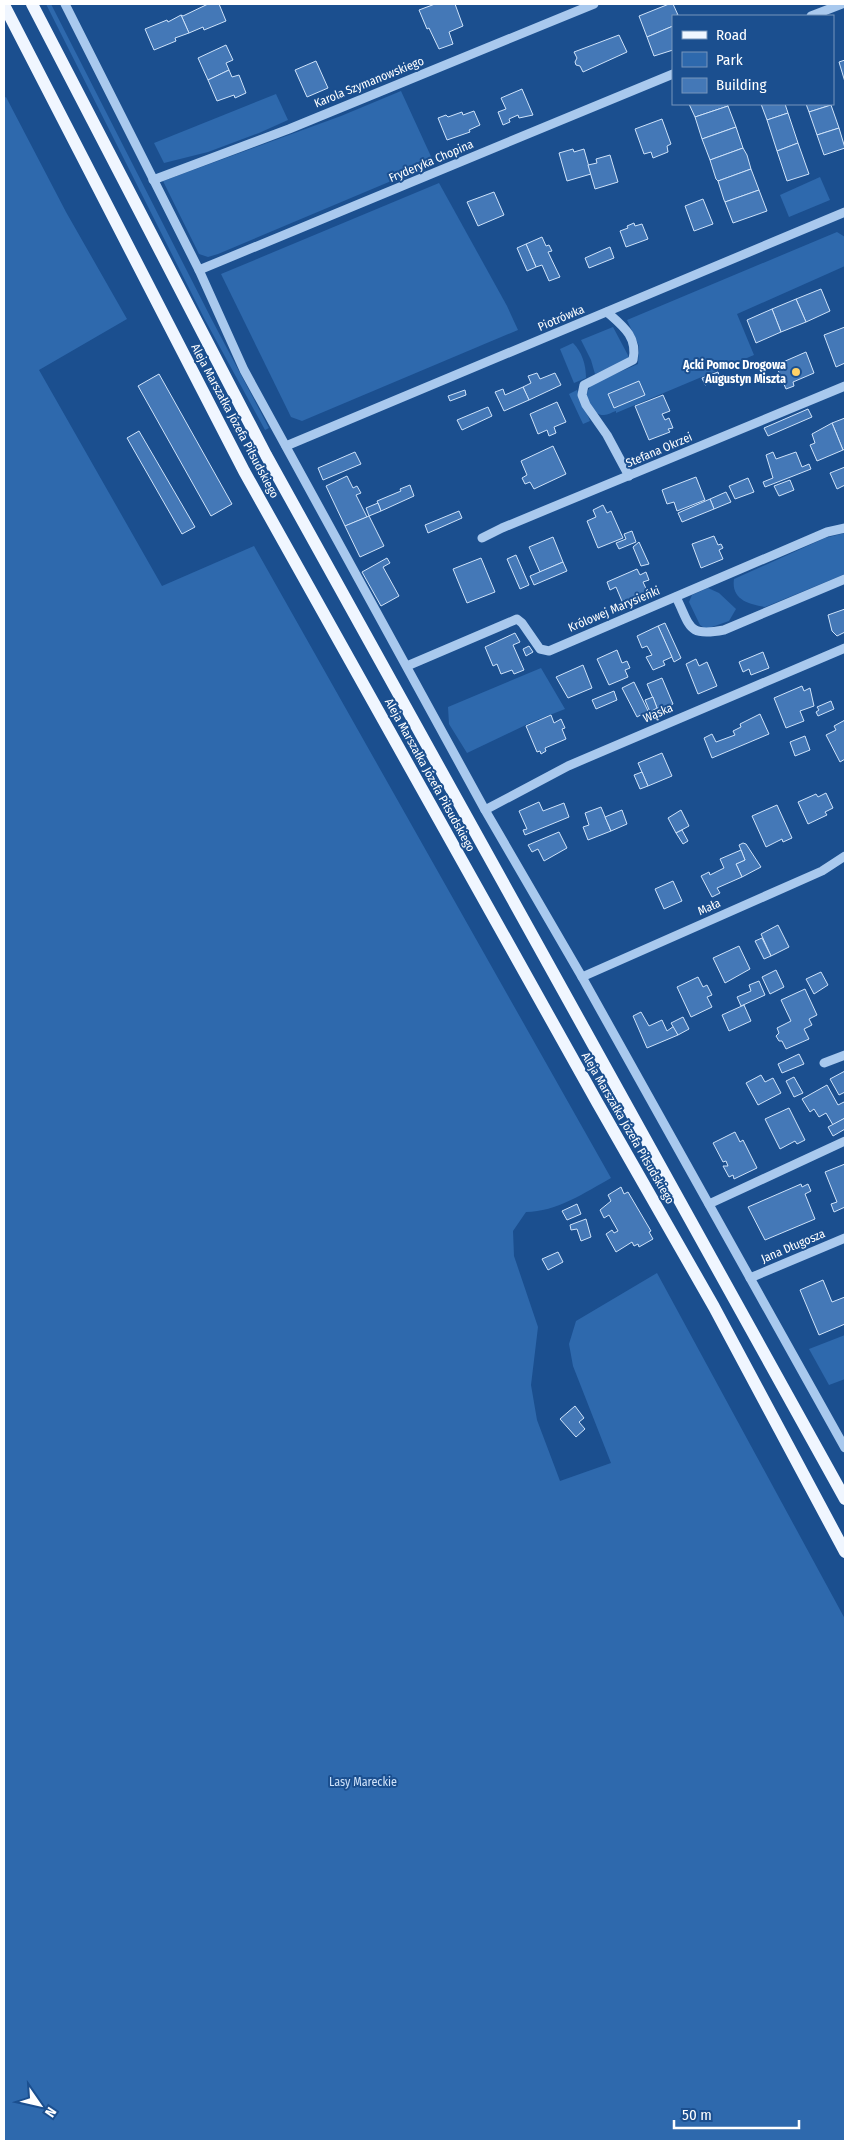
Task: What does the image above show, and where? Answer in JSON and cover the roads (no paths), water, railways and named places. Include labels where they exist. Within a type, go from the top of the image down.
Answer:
[{"type":"main road","name":"Aleja Marszałka Józefa Piłsudskiego","points":[[32,4],[266,456],[845,1499]]},
{"type":"main road","name":"Aleja Marszałka Józefa Piłsudskiego","points":[[4,6],[244,471],[709,1299],[845,1552]]},
{"type":"street","points":[[65,4],[199,270],[244,370],[485,810],[582,977],[845,1448]]},
{"type":"street","name":"Karola Szymanowskiego","points":[[153,180],[289,129],[594,4]]},
{"type":"street","points":[[814,15],[842,4]]},
{"type":"street","name":"Fryderyka Chopina","points":[[199,270],[672,74]]},
{"type":"street","name":"Piotrówka","points":[[286,446],[845,212]]},
{"type":"street","points":[[607,312],[632,338],[635,352],[633,360],[591,379],[584,384],[582,395],[586,405],[607,434],[629,476]]},
{"type":"street","name":"Stefana Okrzei","points":[[482,538],[845,386]]},
{"type":"street","name":"Królowej Marysieńki","points":[[407,666],[517,619],[522,623],[540,649],[549,651],[827,532],[845,528]]},
{"type":"street","points":[[676,597],[691,627],[698,633],[707,633],[724,630],[845,579]]},
{"type":"street","name":"Wąska","points":[[485,810],[568,766],[845,648]]},
{"type":"street","name":"Mała","points":[[582,977],[822,871],[845,856]]},
{"type":"street","points":[[824,1063],[845,1054]]},
{"type":"street","points":[[709,1204],[845,1141]]},
{"type":"street","name":"Jana Długosza","points":[[750,1278],[845,1238]]},
{"type":"place","name":"Ącki Pomoc Drogowa Augustyn Miszta","points":[[796,372]]},
{"type":"park label","name":"Lasy Mareckie","points":[[363,1782]]}]
